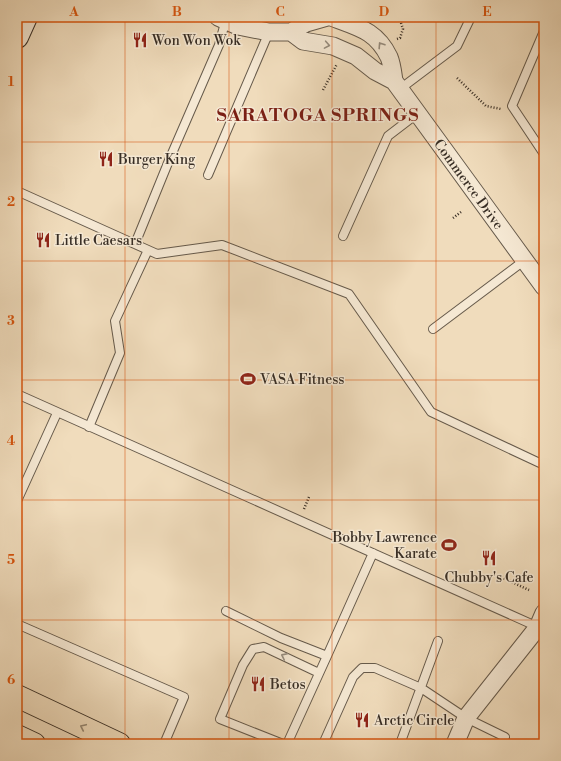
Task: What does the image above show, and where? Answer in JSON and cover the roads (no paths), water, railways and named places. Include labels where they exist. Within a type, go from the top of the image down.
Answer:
[{"type":"main road","points":[[17,37],[26,17]]},
{"type":"main road","points":[[17,696],[119,744]]},
{"type":"main road","points":[[17,736],[34,744]]},
{"type":"street","points":[[223,18],[238,26],[269,32],[291,32],[306,23],[327,17]]},
{"type":"street","name":"Commerce Drive","points":[[331,17],[366,30],[378,40],[389,58],[397,85],[544,287]]},
{"type":"street","name":"Commerce Drive","points":[[291,32],[303,41],[333,46],[356,56],[375,71],[397,85]]},
{"type":"street","points":[[455,744],[466,718],[541,620]]},
{"type":"lane","points":[[397,85],[457,46],[471,17]]},
{"type":"lane","points":[[135,244],[170,158],[219,46],[223,18]]},
{"type":"lane","points":[[544,31],[512,106],[544,154]]},
{"type":"lane","points":[[208,175],[269,32]]},
{"type":"lane","points":[[343,236],[388,136],[418,113]]},
{"type":"lane","points":[[17,191],[156,254],[222,245],[349,294],[431,412],[544,465]]},
{"type":"lane","points":[[89,427],[120,352],[115,321],[148,250]]},
{"type":"lane","points":[[433,329],[525,260]]},
{"type":"lane","points":[[17,394],[373,553],[541,620]]},
{"type":"lane","points":[[17,501],[57,413]]},
{"type":"lane","points":[[287,744],[373,553]]},
{"type":"lane","points":[[226,611],[281,638],[327,656]]},
{"type":"lane","points":[[17,624],[184,697],[164,744]]},
{"type":"lane","points":[[400,744],[438,641]]},
{"type":"lane","points":[[283,744],[220,719],[243,665],[253,649],[264,647],[319,673]]},
{"type":"lane","points":[[323,744],[353,677],[362,668],[375,668],[421,688],[466,718],[505,737],[502,744]]},
{"type":"place","name":"Won Won Wok","points":[[140,40]]},
{"type":"place","name":"Burger King","points":[[106,159]]},
{"type":"place","name":"Little Caesars","points":[[43,240]]},
{"type":"place","name":"VASA Fitness","points":[[248,379]]},
{"type":"place","name":"Bobby Lawrence Karate","points":[[449,545]]},
{"type":"place","name":"Chubby's Cafe","points":[[489,558]]},
{"type":"place","name":"Betos","points":[[258,684]]},
{"type":"place","name":"Arctic Circle","points":[[362,720]]},
{"type":"district","name":"SARATOGA SPRINGS","points":[[318,115]]}]
